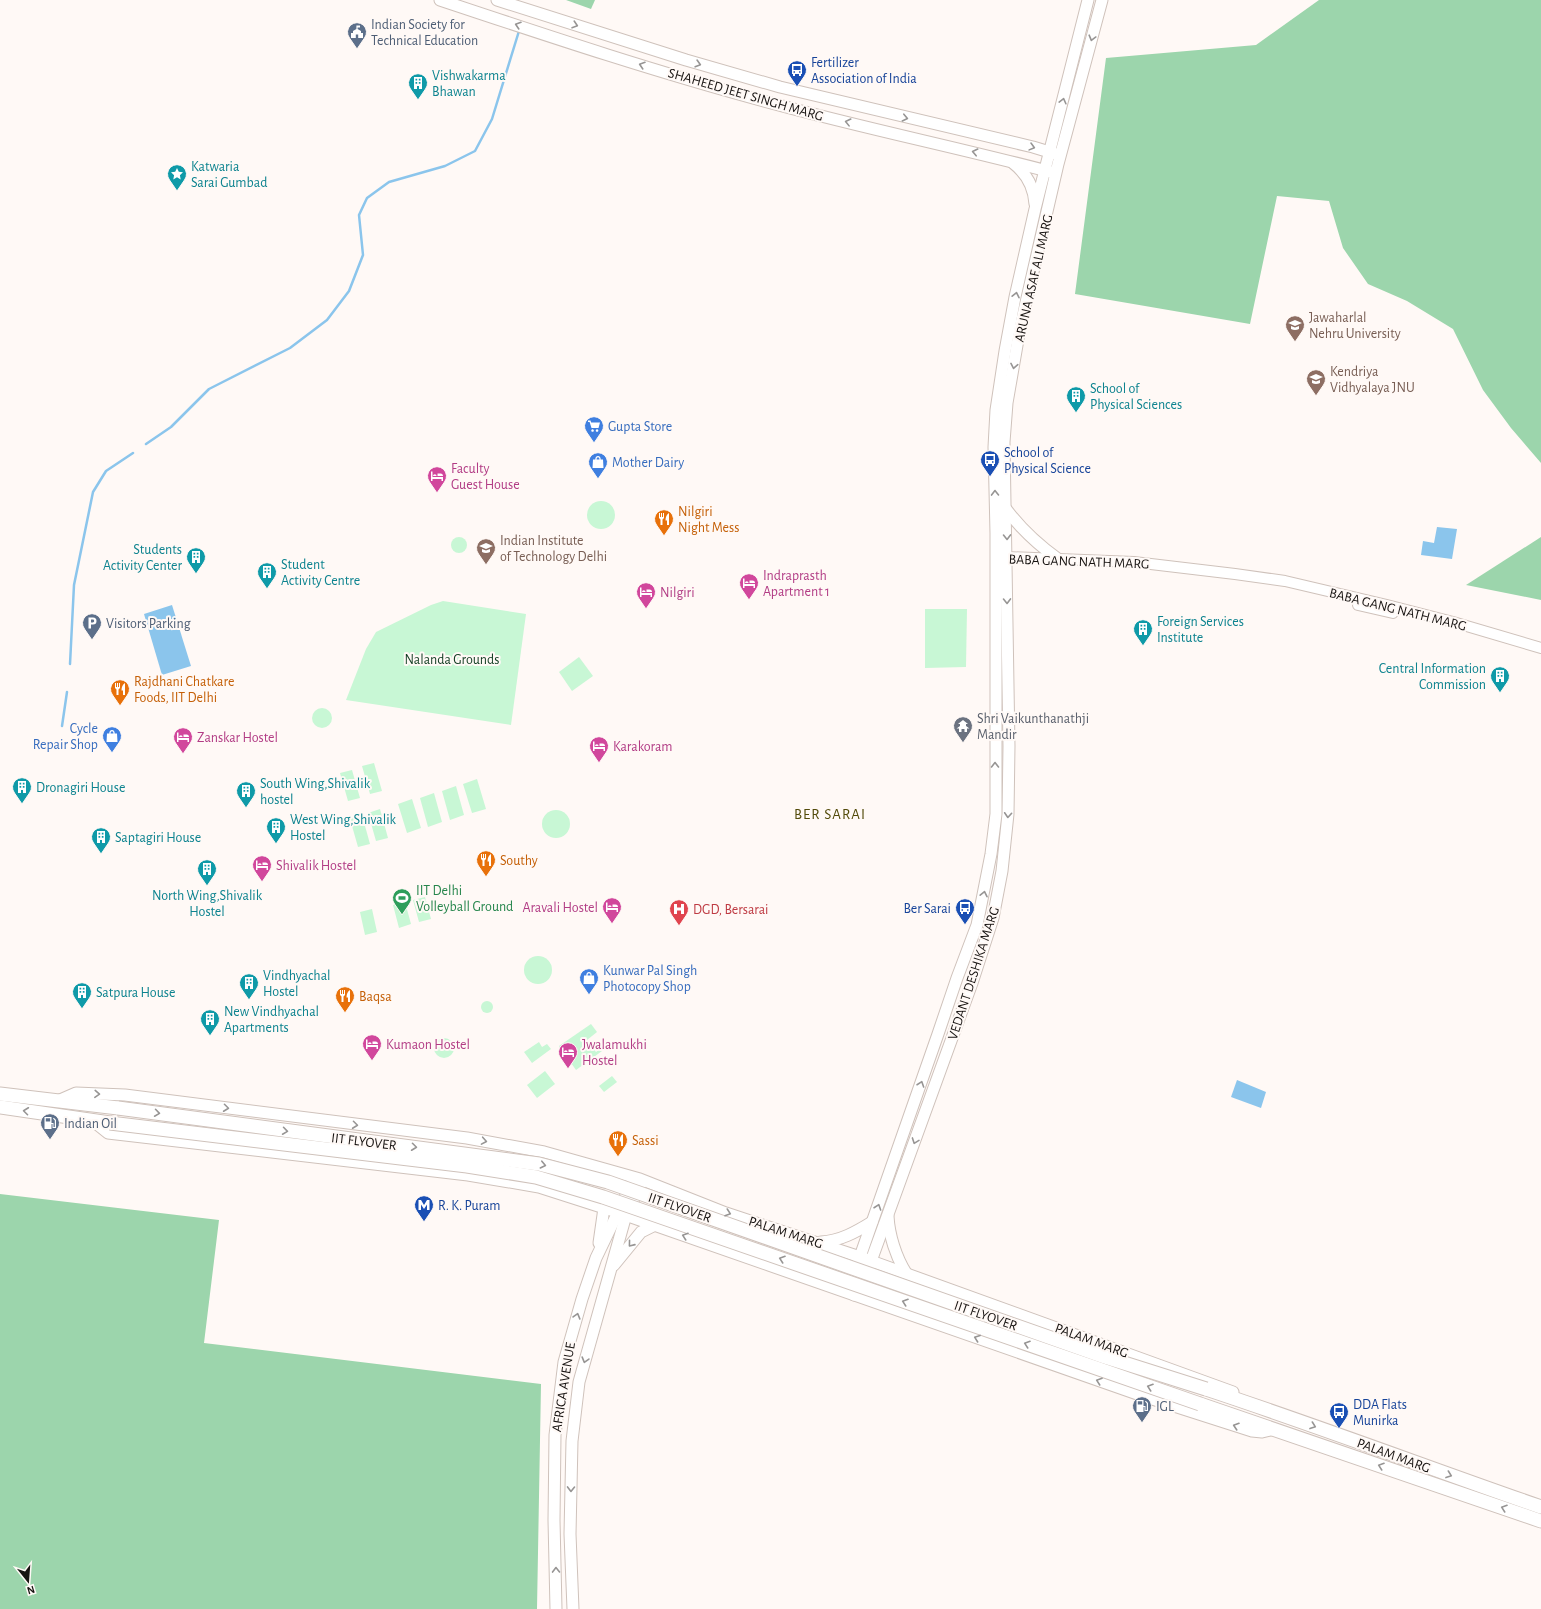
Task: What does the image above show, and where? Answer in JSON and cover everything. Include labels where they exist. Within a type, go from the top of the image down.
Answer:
[{"type":"main road","name":"SHAHEED JEET SINGH MARG","points":[[440,0],[682,77],[762,100],[1051,172]]},
{"type":"main road","name":"SHAHEED JEET SINGH MARG","points":[[497,0],[780,88],[1033,147],[1055,154]]},
{"type":"main road","name":"ARUNA ASAF ALI MARG","points":[[1007,560],[1004,442],[1007,403],[1020,328],[1051,172],[1088,0]]},
{"type":"main road","name":"ARUNA ASAF ALI MARG","points":[[1055,154],[1102,0]]},
{"type":"main road","points":[[1012,162],[1022,171],[1030,182],[1034,195],[1035,209]]},
{"type":"main road","name":"ARUNA ASAF ALI MARG","points":[[996,560],[994,447],[996,410],[1006,344],[1035,209],[1051,172]]},
{"type":"main road","points":[[1006,510],[1038,545],[1058,559]]},
{"type":"main road","name":"VEDANT DESHIKA MARG","points":[[850,1294],[860,1257],[956,978],[977,926],[986,883],[996,814],[996,560]]},
{"type":"main road","name":"VEDANT DESHIKA MARG","points":[[850,1294],[871,1261],[972,983],[993,918],[1002,871],[1008,814],[1009,746],[1007,560]]},
{"type":"main road","name":"PALAM MARG","points":[[60,1100],[76,1093],[125,1095],[467,1138],[544,1152],[574,1162],[639,1179],[726,1213],[906,1273],[1255,1400],[1277,1412],[1472,1484],[1541,1507]]},
{"type":"main road","name":"IIT FLYOVER","points":[[0,1094],[60,1100],[539,1164],[608,1182],[1105,1357],[1277,1412]]},
{"type":"main road","name":"IIT FLYOVER","points":[[0,1107],[93,1121],[467,1166],[536,1177],[603,1197],[1274,1429]]},
{"type":"main road","name":"PALAM MARG","points":[[93,1121],[108,1133],[468,1175],[539,1187],[655,1225],[1146,1398],[1252,1431],[1262,1432],[1274,1429],[1541,1521]]},
{"type":"main road","points":[[562,1194],[572,1191],[576,1184],[574,1162]]},
{"type":"main road","name":"AFRICA AVENUE","points":[[556,1609],[554,1520],[555,1435],[564,1362],[582,1299],[596,1258],[622,1214],[639,1179]]},
{"type":"main road","points":[[596,1258],[604,1208]]},
{"type":"main road","name":"AFRICA AVENUE","points":[[573,1609],[570,1534],[572,1441],[579,1382],[611,1269],[622,1214]]},
{"type":"main road","points":[[888,1214],[891,1235],[902,1267],[906,1273]]},
{"type":"main road","points":[[816,1242],[831,1241],[848,1236],[872,1222]]},
{"type":"main road","points":[[611,1269],[641,1232],[655,1225]]},
{"type":"main road","points":[[947,1328],[937,1320],[934,1312],[935,1303],[944,1293],[957,1292]]},
{"type":"street","name":"BABA GANG NATH MARG","points":[[996,560],[1058,559],[1134,562],[1337,596],[1452,628],[1541,648]]},
{"type":"street","name":"BABA GANG NATH MARG","points":[[1007,560],[1202,573]]},
{"type":"street","name":"BABA GANG NATH MARG","points":[[1501,640],[1541,655]]},
{"type":"green space","points":[[566,0],[595,0],[591,9]]},
{"type":"green space","points":[[1319,0],[1541,0],[1541,463],[1511,428],[1483,390],[1453,329],[1407,301],[1368,284],[1343,248],[1329,201],[1277,196],[1250,324],[1075,294],[1106,58],[1256,45]]},
{"type":"green space","points":[[601,501],[611,505],[615,515],[611,525],[601,529],[591,525],[587,515],[591,505]]},
{"type":"green space","points":[[459,537],[465,539],[467,545],[465,551],[459,553],[453,551],[451,545],[453,539]]},
{"type":"green space","points":[[1541,537],[1541,600],[1466,585]]},
{"type":"green space","name":"Nalanda Grounds","points":[[443,601],[526,614],[511,725],[346,700],[366,649],[376,632],[431,605]]},
{"type":"green space","points":[[925,609],[967,609],[966,667],[925,668]]},
{"type":"green space","points":[[579,657],[593,676],[572,691],[559,672]]},
{"type":"green space","points":[[322,708],[329,711],[332,718],[329,725],[322,728],[315,725],[312,718],[315,711]]},
{"type":"green space","points":[[374,763],[382,791],[370,794],[362,766]]},
{"type":"green space","points":[[352,770],[360,798],[348,801],[340,773]]},
{"type":"green space","points":[[477,779],[486,809],[472,813],[463,784]]},
{"type":"green space","points":[[456,786],[464,815],[450,820],[442,791]]},
{"type":"green space","points":[[434,793],[442,822],[428,827],[420,798]]},
{"type":"green space","points":[[412,799],[421,828],[407,833],[398,804]]},
{"type":"green space","points":[[380,809],[388,838],[376,841],[368,813]]},
{"type":"green space","points":[[556,810],[566,814],[570,824],[566,834],[556,838],[546,834],[542,824],[546,814]]},
{"type":"green space","points":[[362,815],[370,844],[358,847],[350,819]]},
{"type":"green space","name":"IIT Delhi Volleyball Ground","points":[[425,897],[431,919],[419,922],[413,900]]},
{"type":"green space","name":"IIT Delhi Volleyball Ground","points":[[405,902],[411,924],[399,928],[393,905]]},
{"type":"green space","name":"IIT Delhi Volleyball Ground","points":[[372,909],[377,932],[365,935],[360,912]]},
{"type":"green space","points":[[538,956],[548,960],[552,970],[548,980],[538,984],[528,980],[524,970],[528,960]]},
{"type":"green space","points":[[485,1001],[489,1001],[493,1007],[489,1013],[485,1013],[481,1009],[481,1005]]},
{"type":"green space","points":[[591,1024],[597,1032],[587,1040],[596,1052],[600,1049],[602,1051],[576,1070],[559,1046]]},
{"type":"green space","points":[[444,1038],[451,1041],[454,1048],[451,1055],[444,1058],[437,1055],[434,1048],[437,1041]]},
{"type":"green space","points":[[539,1042],[542,1047],[547,1044],[551,1049],[532,1063],[524,1052]]},
{"type":"green space","points":[[545,1071],[555,1084],[537,1098],[527,1085]]},
{"type":"green space","points":[[612,1076],[617,1082],[604,1092],[599,1086]]},
{"type":"green space","points":[[0,1194],[219,1220],[204,1343],[541,1384],[537,1609],[0,1609]]},
{"type":"water","points":[[1437,527],[1457,529],[1452,559],[1421,555],[1423,541],[1434,543]]},
{"type":"water","points":[[172,605],[191,666],[162,675],[144,614]]},
{"type":"water","points":[[1237,1080],[1266,1092],[1261,1108],[1231,1097]]},
{"type":"waterway","points":[[146,444],[171,427],[209,389],[290,348],[327,320],[349,291],[363,255],[359,215],[367,198],[389,182],[445,166],[475,151],[492,119],[519,31]]},
{"type":"waterway","points":[[70,664],[74,585],[93,492],[106,471],[133,453]]},
{"type":"waterway","points":[[62,726],[67,692]]},
{"type":"place","name":"Indian Society for Technical Education","points":[[357,49]]},
{"type":"place","name":"Fertilizer Association of India","points":[[797,87]]},
{"type":"place","name":"Vishwakarma Bhawan","points":[[418,100]]},
{"type":"place","name":"Katwaria Sarai Gumbad","points":[[177,191]]},
{"type":"place","name":"Jawaharlal Nehru University","points":[[1295,342]]},
{"type":"place","name":"Kendriya Vidhyalaya JNU","points":[[1316,396]]},
{"type":"place","name":"School of Physical Sciences","points":[[1076,413]]},
{"type":"place","name":"Gupta Store","points":[[594,443]]},
{"type":"place","name":"School of Physical Science","points":[[990,477]]},
{"type":"place","name":"Mother Dairy","points":[[598,479]]},
{"type":"place","name":"Faculty Guest House","points":[[437,493]]},
{"type":"place","name":"Nilgiri Night Mess","points":[[664,536]]},
{"type":"place","name":"Indian Institute of Technology Delhi","points":[[486,565]]},
{"type":"place","name":"Students Activity Center","points":[[196,574]]},
{"type":"place","name":"Student Activity Centre","points":[[267,589]]},
{"type":"place","name":"Indraprasth Apartment 1","points":[[749,600]]},
{"type":"place","name":"Nilgiri","points":[[646,609]]},
{"type":"place","name":"Visitors Parking","points":[[92,640]]},
{"type":"place","name":"Foreign Services Institute","points":[[1143,646]]},
{"type":"place","name":"Central Information Commission","points":[[1500,693]]},
{"type":"place","name":"Rajdhani Chatkare Foods, IIT Delhi","points":[[120,706]]},
{"type":"place","name":"Shri Vaikunthanathji Mandir","points":[[963,743]]},
{"type":"place","name":"Cycle Repair Shop","points":[[112,753]]},
{"type":"place","name":"Zanskar Hostel","points":[[183,754]]},
{"type":"place","name":"Karakoram","points":[[599,763]]},
{"type":"place","name":"Dronagiri House","points":[[22,804]]},
{"type":"place","name":"South Wing,Shivalik hostel","points":[[246,808]]},
{"type":"place","name":"West Wing,Shivalik Hostel","points":[[276,844]]},
{"type":"place","name":"Saptagiri House","points":[[101,854]]},
{"type":"place","name":"Southy","points":[[486,877]]},
{"type":"place","name":"Shivalik Hostel","points":[[262,882]]},
{"type":"place","name":"North Wing,Shivalik Hostel","points":[[207,886]]},
{"type":"place","name":"IIT Delhi Volleyball Ground","points":[[402,915]]},
{"type":"place","name":"Aravali Hostel","points":[[612,924]]},
{"type":"place","name":"Ber Sarai","points":[[965,925]]},
{"type":"place","name":"DGD, Bersarai","points":[[679,926]]},
{"type":"place","name":"Kunwar Pal Singh Photocopy Shop","points":[[589,995]]},
{"type":"place","name":"Vindhyachal Hostel","points":[[249,1000]]},
{"type":"place","name":"Satpura House","points":[[82,1009]]},
{"type":"place","name":"Baqsa","points":[[345,1013]]},
{"type":"place","name":"New Vindhyachal Apartments","points":[[210,1036]]},
{"type":"place","name":"Kumaon Hostel","points":[[372,1061]]},
{"type":"place","name":"Jwalamukhi Hostel","points":[[568,1069]]},
{"type":"place","name":"Indian Oil","points":[[50,1140]]},
{"type":"place","name":"Sassi","points":[[618,1157]]},
{"type":"place","name":"R. K. Puram","points":[[424,1222]]},
{"type":"place","name":"IGL","points":[[1142,1423]]},
{"type":"place","name":"DDA Flats Munirka","points":[[1339,1429]]},
{"type":"district","name":"BER SARAI","points":[[830,814]]}]
